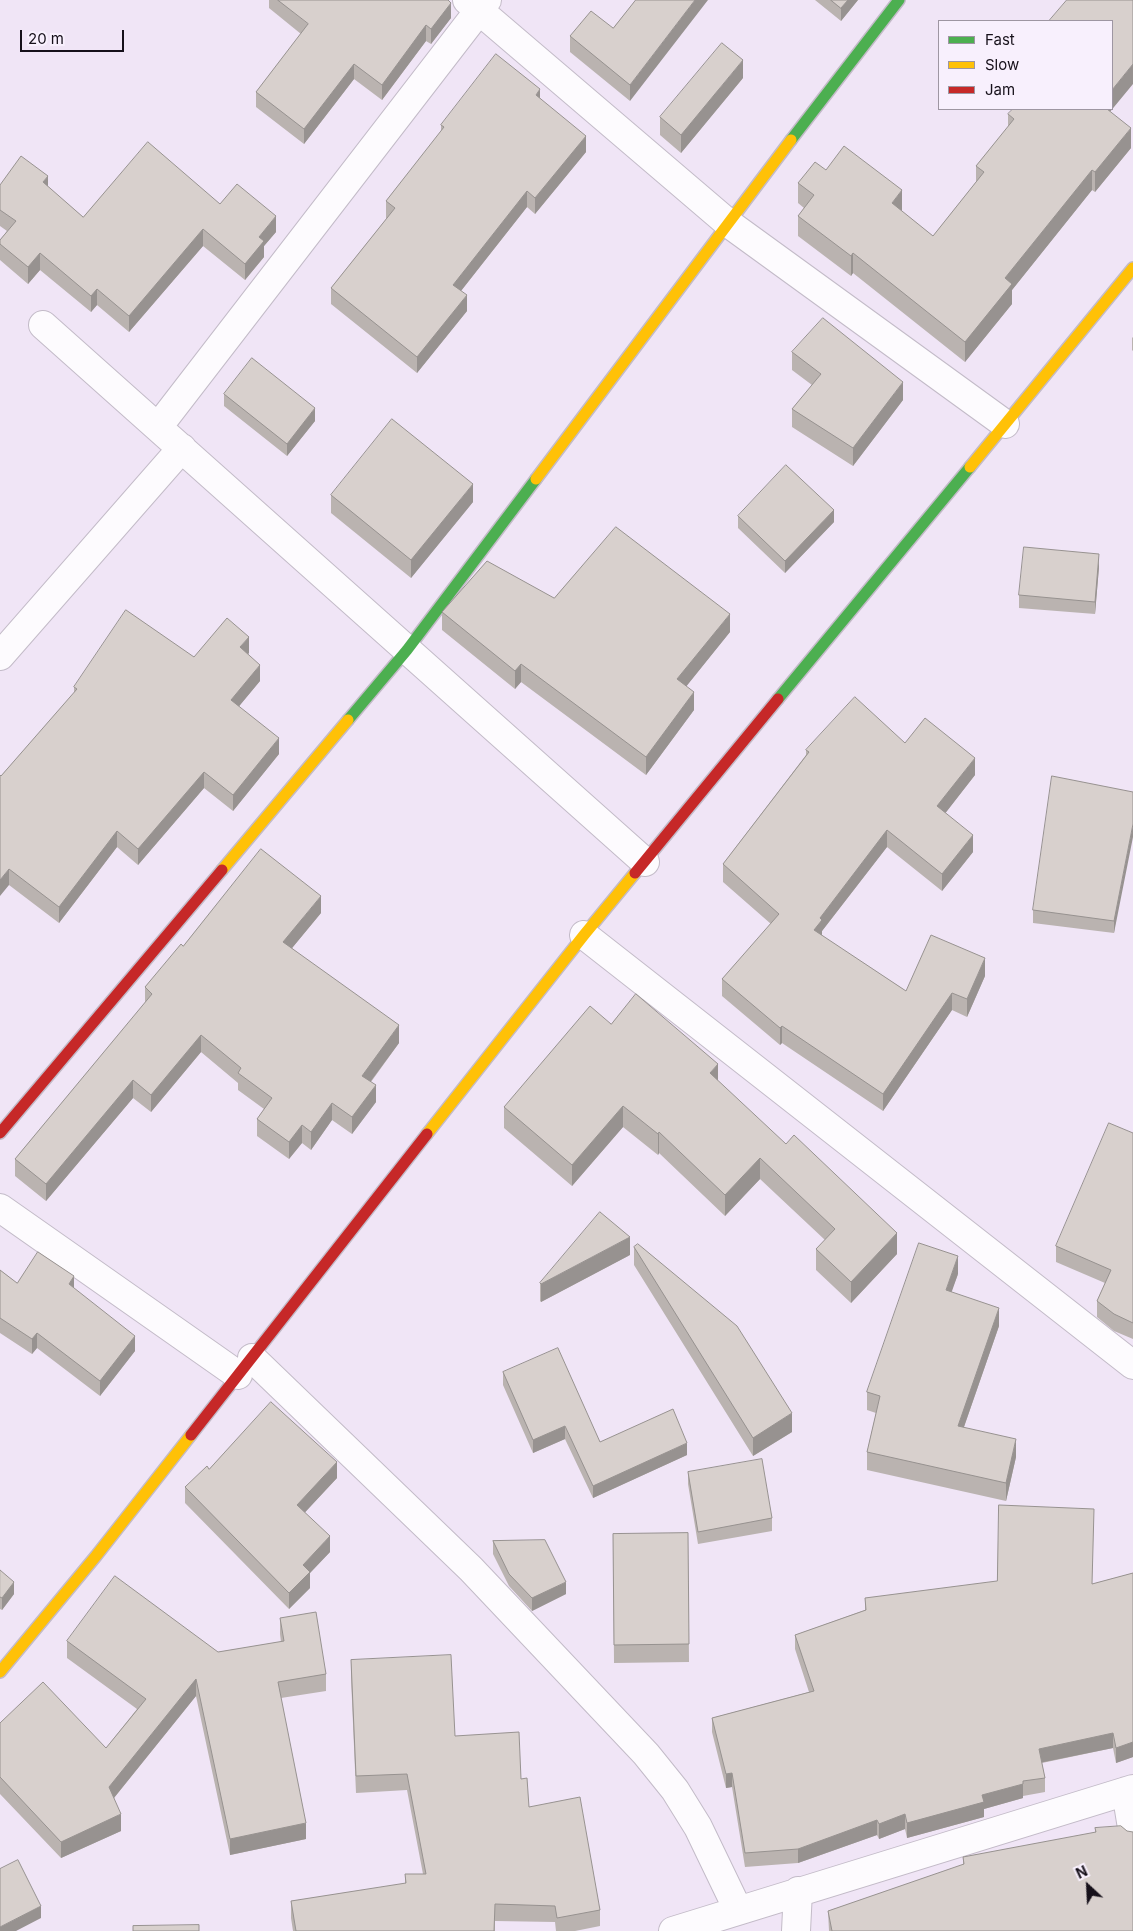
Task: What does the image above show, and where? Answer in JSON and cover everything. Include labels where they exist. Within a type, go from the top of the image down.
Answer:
[{"type":"street","points":[[0,1133],[407,650],[728,223],[899,0]]},
{"type":"street","points":[[158,427],[478,3],[728,223],[1005,424]]},
{"type":"street","points":[[0,1672],[96,1556],[584,935],[1133,268]]},
{"type":"street","points":[[43,324],[645,862]]},
{"type":"street","points":[[0,656],[182,448]]},
{"type":"street","points":[[584,935],[1133,1365]]},
{"type":"street","points":[[0,1208],[245,1367],[471,1569],[646,1754],[676,1790],[698,1827],[738,1910]]},
{"type":"street","points":[[673,1931],[1130,1790],[1133,1834]]},
{"type":"street","points":[[796,1931],[798,1891]]},
{"type":"building","points":[[278,0],[448,0],[451,3],[431,29],[426,25],[382,85],[354,64],[304,129],[256,92],[308,24]]},
{"type":"building","points":[[636,0],[695,0],[630,85],[570,36],[591,11],[613,28]]},
{"type":"building","points":[[831,0],[848,0],[841,8]]},
{"type":"building","points":[[1067,0],[1133,0],[1133,64],[1113,89],[1113,20],[1050,20]]},
{"type":"building","points":[[722,43],[743,60],[681,135],[660,117]]},
{"type":"building","points":[[496,54],[540,89],[536,95],[586,136],[535,198],[527,191],[453,285],[467,295],[417,357],[331,288],[395,208],[386,201],[444,127],[441,125]]},
{"type":"building","points":[[1012,110],[1108,110],[1131,128],[1095,172],[1092,170],[1005,278],[1012,284],[965,342],[853,253],[851,256],[798,216],[814,195],[798,183],[815,162],[826,170],[844,146],[902,190],[892,203],[933,236],[984,172],[976,166],[1014,119],[1008,114]]},
{"type":"building","points":[[148,142],[220,204],[237,184],[276,216],[259,237],[264,241],[245,264],[203,229],[129,316],[97,289],[91,296],[40,253],[28,267],[0,244],[0,240],[16,221],[0,210],[0,185],[21,156],[48,176],[43,182],[83,217]]},
{"type":"building","points":[[823,318],[903,382],[853,448],[792,409],[821,374],[792,352]]},
{"type":"building","points":[[252,358],[315,408],[287,444],[224,394]]},
{"type":"building","points":[[392,419],[473,484],[411,560],[331,495]]},
{"type":"building","points":[[786,465],[834,510],[785,561],[738,516]]},
{"type":"building","points":[[616,527],[730,614],[677,679],[694,692],[646,757],[521,664],[515,671],[442,612],[487,561],[554,598]]},
{"type":"building","points":[[1024,547],[1099,554],[1095,602],[1019,595]]},
{"type":"building","points":[[126,610],[194,657],[227,618],[249,637],[240,647],[260,665],[231,700],[279,738],[233,795],[204,772],[138,849],[117,831],[59,907],[9,869],[0,880],[0,775],[77,689],[74,687]]},
{"type":"building","points":[[855,697],[905,743],[925,718],[975,758],[937,806],[973,835],[942,874],[887,830],[820,918],[822,920],[814,930],[906,991],[931,935],[985,958],[967,999],[952,993],[883,1094],[782,1026],[780,1028],[722,979],[779,914],[723,864],[809,752],[806,750]]},
{"type":"building","points":[[1052,776],[1133,792],[1133,824],[1114,921],[1033,910]]},
{"type":"building","points":[[261,849],[321,896],[283,942],[399,1025],[362,1076],[376,1085],[352,1117],[332,1103],[311,1132],[302,1125],[289,1142],[257,1119],[272,1098],[238,1073],[241,1068],[201,1035],[151,1095],[133,1080],[46,1184],[15,1159],[152,994],[145,987],[181,944],[183,946]]},
{"type":"building","points":[[636,994],[718,1064],[710,1073],[786,1144],[794,1135],[897,1233],[851,1282],[816,1249],[835,1229],[760,1158],[725,1195],[659,1132],[658,1134],[623,1106],[572,1165],[504,1107],[590,1006],[611,1024]]},
{"type":"building","points":[[1109,1123],[1133,1133],[1133,1323],[1114,1314],[1097,1301],[1111,1270],[1056,1246]]},
{"type":"building","points":[[600,1212],[630,1237],[541,1284],[540,1283]]},
{"type":"building","points":[[919,1243],[958,1256],[946,1290],[999,1308],[958,1426],[1016,1439],[1006,1483],[867,1452],[880,1396],[867,1392]]},
{"type":"building","points":[[638,1244],[737,1326],[792,1413],[753,1438],[634,1247]]},
{"type":"building","points":[[38,1252],[74,1276],[69,1284],[135,1336],[100,1381],[37,1333],[32,1339],[0,1318],[0,1270],[17,1283]]},
{"type":"building","points":[[558,1348],[600,1442],[673,1409],[687,1443],[593,1486],[565,1426],[533,1440],[503,1372]]},
{"type":"building","points":[[271,1402],[337,1462],[297,1505],[330,1536],[303,1565],[310,1572],[289,1593],[185,1487],[207,1466],[209,1469]]},
{"type":"building","points":[[762,1459],[772,1518],[698,1532],[688,1472]]},
{"type":"building","points":[[999,1505],[1094,1509],[1092,1584],[1133,1573],[1133,1742],[1116,1748],[1113,1733],[1039,1749],[1045,1778],[1023,1781],[1023,1784],[982,1795],[984,1802],[907,1823],[905,1814],[879,1824],[877,1820],[798,1849],[745,1853],[732,1773],[726,1774],[712,1718],[814,1691],[795,1635],[866,1610],[865,1598],[997,1581]]},
{"type":"building","points":[[688,1533],[689,1644],[614,1645],[613,1534]]},
{"type":"building","points":[[545,1540],[566,1582],[532,1598],[509,1574],[493,1541]]},
{"type":"building","points":[[0,1570],[14,1582],[2,1598],[0,1597]]},
{"type":"building","points":[[115,1576],[218,1652],[284,1641],[280,1618],[316,1612],[326,1674],[278,1682],[306,1823],[230,1839],[196,1679],[109,1787],[121,1814],[61,1842],[0,1777],[0,1723],[43,1682],[106,1748],[146,1699],[67,1641]]},
{"type":"building","points":[[451,1655],[455,1736],[519,1732],[521,1779],[527,1778],[529,1807],[580,1797],[600,1910],[557,1918],[555,1906],[495,1904],[494,1931],[296,1931],[291,1901],[406,1883],[405,1874],[426,1874],[407,1774],[356,1776],[351,1660]]},
{"type":"building","points":[[1121,1826],[1127,1831],[1133,1832],[1133,1931],[832,1931],[828,1911],[964,1864],[963,1857],[1096,1832],[1095,1828]]},
{"type":"building","points":[[18,1860],[41,1906],[0,1927],[0,1869]]},
{"type":"building","points":[[199,1925],[199,1931],[133,1931],[133,1926]]},
{"type":"traffic: fast","points":[[791,140],[899,0]]},
{"type":"traffic: fast","points":[[778,699],[970,467]]},
{"type":"traffic: fast","points":[[348,720],[407,650],[536,479]]},
{"type":"traffic: slow","points":[[536,479],[791,140]]},
{"type":"traffic: slow","points":[[970,467],[1133,268]]},
{"type":"traffic: slow","points":[[222,870],[348,720]]},
{"type":"traffic: slow","points":[[427,1134],[635,873]]},
{"type":"traffic: slow","points":[[0,1672],[96,1556],[191,1435]]},
{"type":"traffic: jam","points":[[635,873],[778,699]]},
{"type":"traffic: jam","points":[[0,1133],[222,870]]},
{"type":"traffic: jam","points":[[191,1435],[427,1134]]}]
